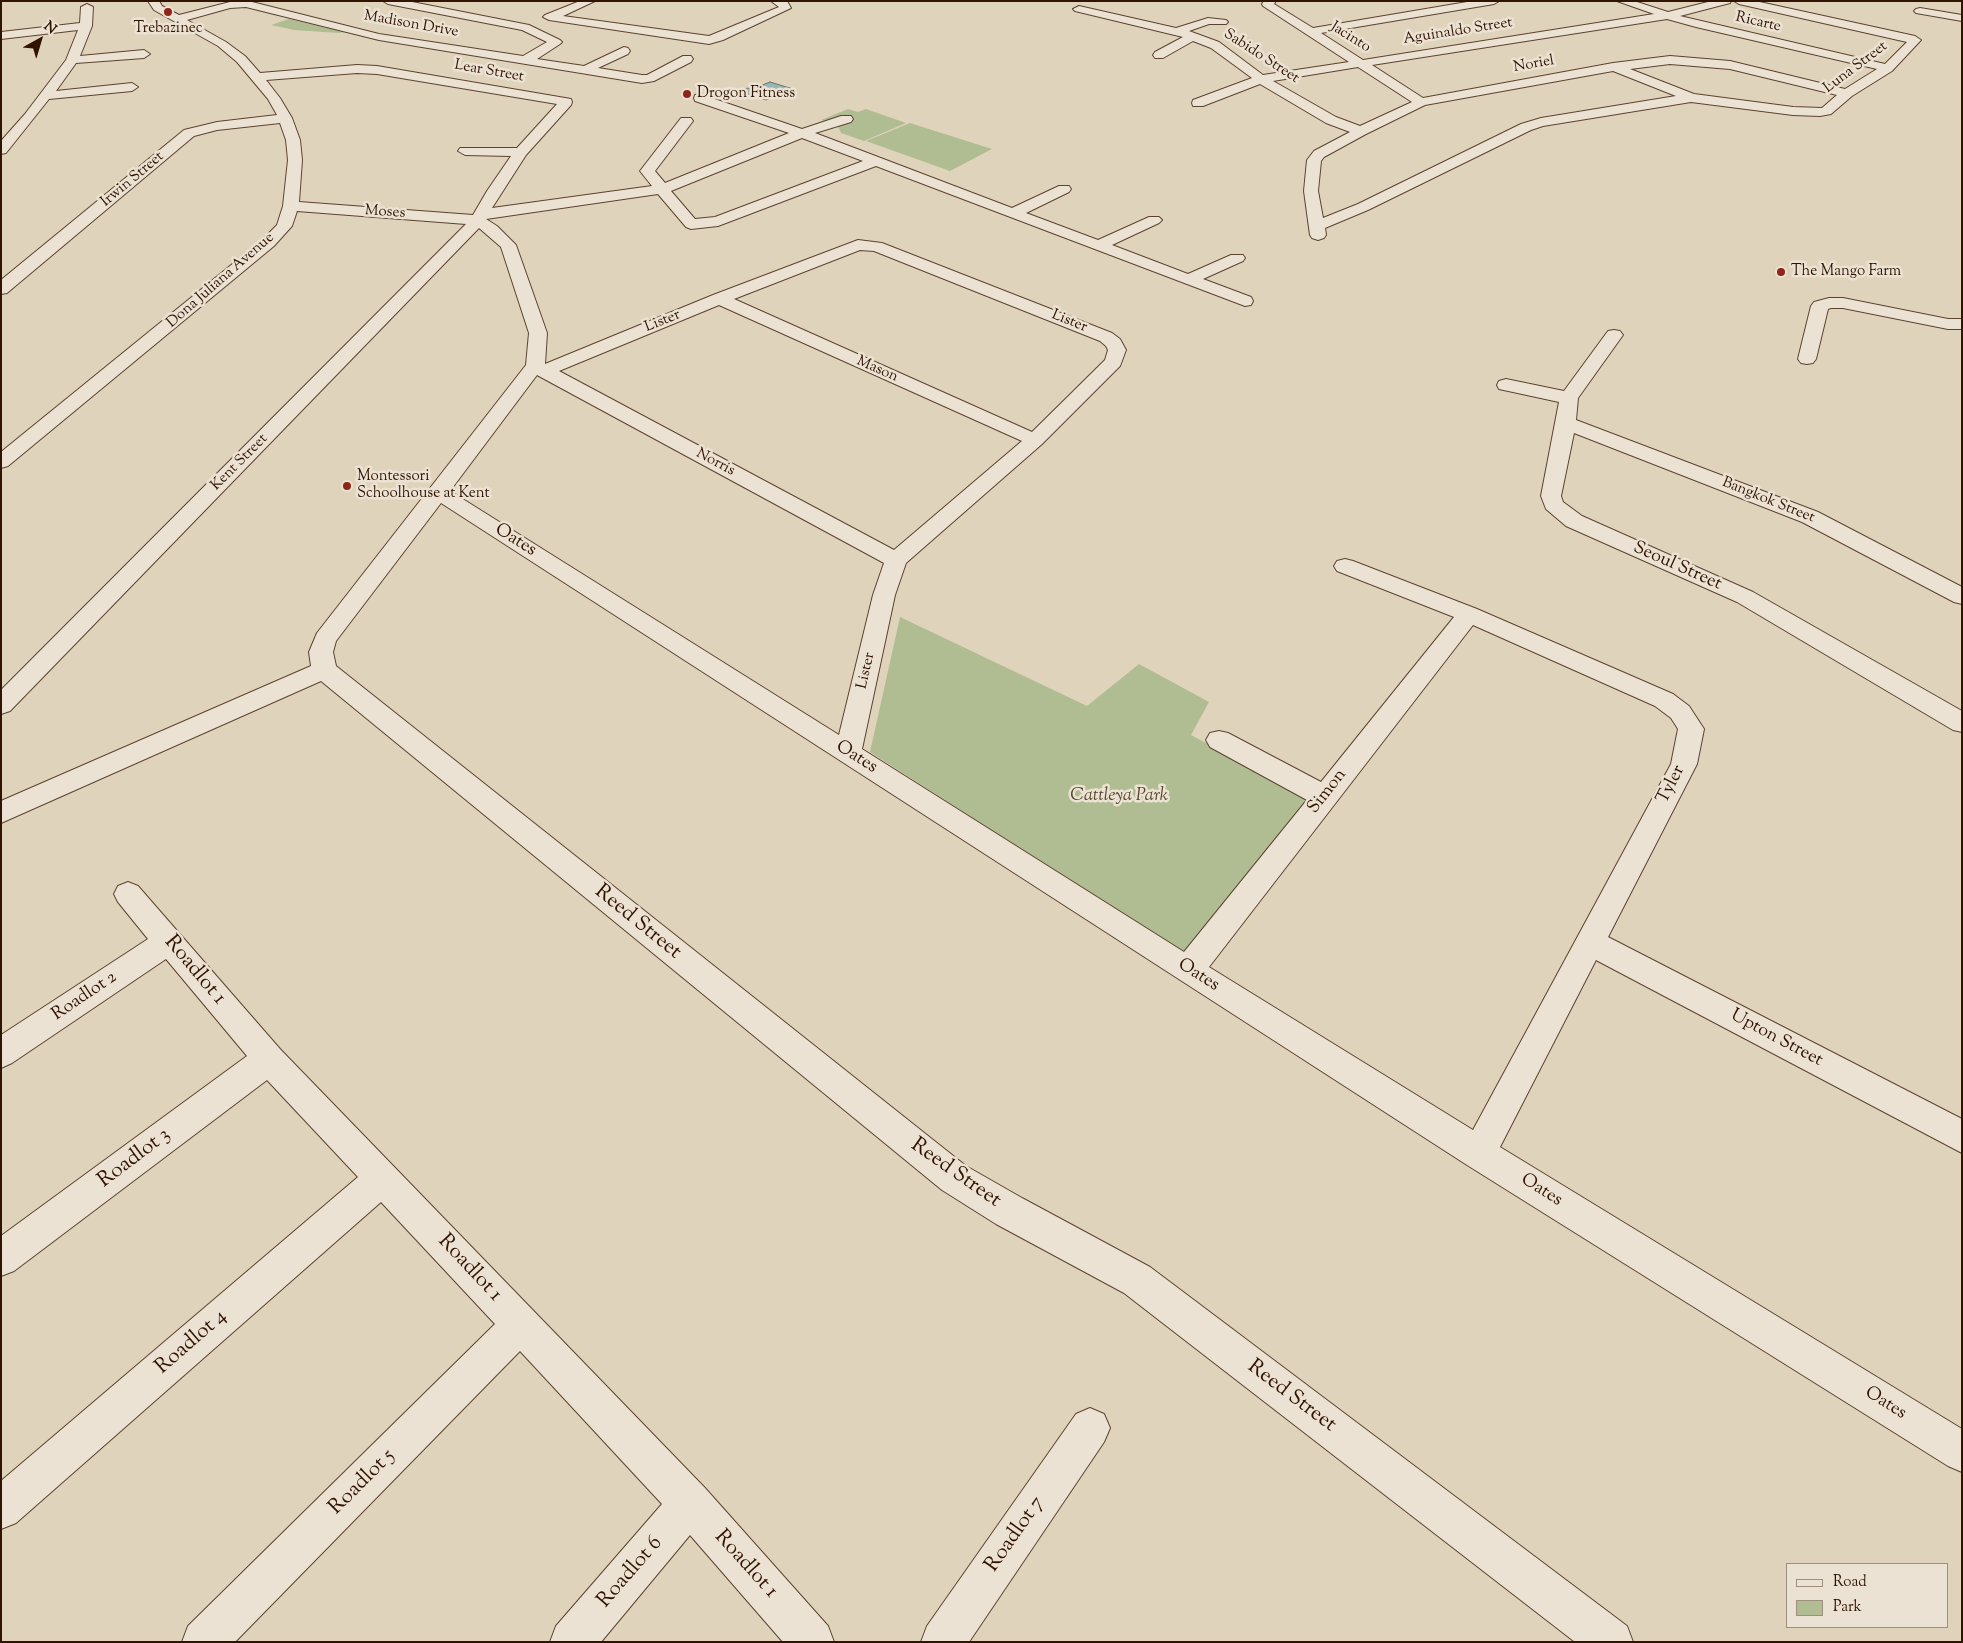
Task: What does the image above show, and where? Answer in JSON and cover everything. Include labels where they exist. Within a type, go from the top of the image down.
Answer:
[{"type":"street","name":"Dona Juliana Avenue","points":[[2,460],[268,243],[284,226],[291,206],[295,160],[293,140],[285,118],[274,98],[241,59],[222,44],[158,8],[153,1]]},
{"type":"street","points":[[390,1],[525,27],[556,43],[526,60]]},
{"type":"street","points":[[525,27],[590,1]]},
{"type":"street","points":[[549,17],[709,40],[719,38],[785,8],[784,4],[776,1]]},
{"type":"street","name":"Jacinto","points":[[1271,1],[1267,4],[1421,102]]},
{"type":"street","points":[[1309,32],[1494,1]]},
{"type":"street","name":"Ricarte","points":[[1622,1],[1665,16],[1888,68]]},
{"type":"street","name":"Aguinaldo Street","points":[[1198,103],[1261,79],[1665,16],[1726,1]]},
{"type":"street","name":"Luna Street","points":[[1691,98],[1809,112],[1826,111],[1847,93],[1888,68],[1915,40],[1739,1]]},
{"type":"street","name":"Madison Drive","points":[[177,19],[234,4],[246,4],[379,37],[642,79],[650,78],[686,59]]},
{"type":"street","points":[[1,150],[46,96],[72,60],[86,26],[87,7]]},
{"type":"street","points":[[456,14],[473,8]]},
{"type":"street","name":"Sabido Street","points":[[1079,9],[1193,36],[1215,45],[1261,79],[1331,120],[1361,131]]},
{"type":"street","points":[[1942,15],[1962,10]]},
{"type":"street","points":[[1920,11],[1962,18]]},
{"type":"street","points":[[1176,32],[1208,21],[1222,22]]},
{"type":"street","points":[[1,36],[86,26]]},
{"type":"street","points":[[1159,55],[1193,36]]},
{"type":"street","points":[[585,70],[624,51]]},
{"type":"street","points":[[72,60],[144,54]]},
{"type":"street","name":"Noriel","points":[[1691,98],[1541,122],[1526,127],[1318,230],[1311,191],[1314,160],[1320,154],[1361,131],[1421,102],[1613,67],[1670,60],[1730,65],[1847,93]]},
{"type":"street","points":[[1613,67],[1691,98]]},
{"type":"street","name":"Lear Street","points":[[258,78],[358,69],[377,70],[566,102],[521,152],[494,191],[480,217]]},
{"type":"street","points":[[46,96],[132,87]]},
{"type":"street","points":[[700,98],[802,133],[1245,300]]},
{"type":"street","name":"Irwin Street","points":[[1,288],[189,134],[217,126],[285,118]]},
{"type":"street","name":"Moses","points":[[291,206],[480,217],[663,189],[802,133],[846,119]]},
{"type":"street","points":[[686,121],[647,171],[691,224],[718,220],[876,161]]},
{"type":"street","points":[[170,132],[189,134]]},
{"type":"street","points":[[465,151],[521,152]]},
{"type":"street","points":[[1013,213],[1064,189]]},
{"type":"street","points":[[1,813],[324,670],[322,652],[325,639],[539,369],[538,332],[508,245],[480,217]]},
{"type":"street","name":"Kent Street","points":[[1,705],[480,217]]},
{"type":"street","points":[[1100,246],[1154,220]]},
{"type":"street","name":"Lister","points":[[539,369],[850,247],[868,245],[876,246],[1106,337],[1114,343],[1117,350],[1114,362],[1035,440],[896,560],[884,595],[848,753]]},
{"type":"street","points":[[1189,279],[1237,258]]},
{"type":"street","name":"Mason","points":[[719,299],[1035,440]]},
{"type":"street","points":[[1806,359],[1820,306],[1829,303],[1843,303],[1948,324],[1962,324]]},
{"type":"street","name":"Seoul Street","points":[[1614,335],[1569,398],[1566,423],[1551,496],[1553,505],[1561,513],[1574,520],[1745,597],[1962,723]]},
{"type":"street","name":"Norris","points":[[539,369],[896,560]]},
{"type":"street","points":[[1506,385],[1569,398]]},
{"type":"street","name":"Bangkok Street","points":[[1566,423],[1810,517],[1962,597]]},
{"type":"street","name":"Oates","points":[[439,493],[1188,970],[1479,1153],[1962,1452]]},
{"type":"street","name":"Tyler","points":[[1345,566],[1469,614],[1664,700],[1680,712],[1691,729],[1684,764],[1479,1153]]},
{"type":"street","name":"Simon","points":[[1188,970],[1469,614]]},
{"type":"street","name":"Reed Street","points":[[324,670],[954,1178],[1009,1211],[1137,1280],[1611,1642]]},
{"type":"street","points":[[1220,740],[1324,797]]},
{"type":"street","name":"Roadlot 1","points":[[128,894],[269,1059],[690,1504],[812,1642]]},
{"type":"street","name":"Roadlot 2","points":[[1,1052],[169,941]]},
{"type":"street","name":"Upton Street","points":[[1589,942],[1962,1137]]},
{"type":"street","name":"Roadlot 3","points":[[1,1258],[269,1059]]},
{"type":"street","name":"Roadlot 4","points":[[1,1508],[383,1178]]},
{"type":"street","name":"Roadlot 5","points":[[204,1642],[521,1324]]},
{"type":"street","name":"Roadlot 7","points":[[943,1642],[1090,1428]]},
{"type":"street","name":"Roadlot 6","points":[[572,1642],[690,1504]]},
{"type":"green space","points":[[289,19],[345,32],[294,30],[271,25]]},
{"type":"green space","points":[[848,109],[858,112],[866,109],[906,123],[864,141],[841,133],[837,124],[821,120]]},
{"type":"green space","points":[[910,123],[992,149],[950,171],[866,141]]},
{"type":"green space","name":"Cattleya Park","points":[[900,617],[1087,706],[1139,664],[1209,702],[1191,735],[1311,799],[1186,955],[870,752]]},
{"type":"water","points":[[770,82],[793,89],[766,100],[738,91],[748,88],[752,89]]},
{"type":"place","name":"Trebazinec","points":[[168,12]]},
{"type":"place","name":"Drogon Fitness","points":[[687,94]]},
{"type":"place","name":"The Mango Farm","points":[[1781,272]]},
{"type":"place","name":"Montessori Schoolhouse at Kent","points":[[347,486]]}]
